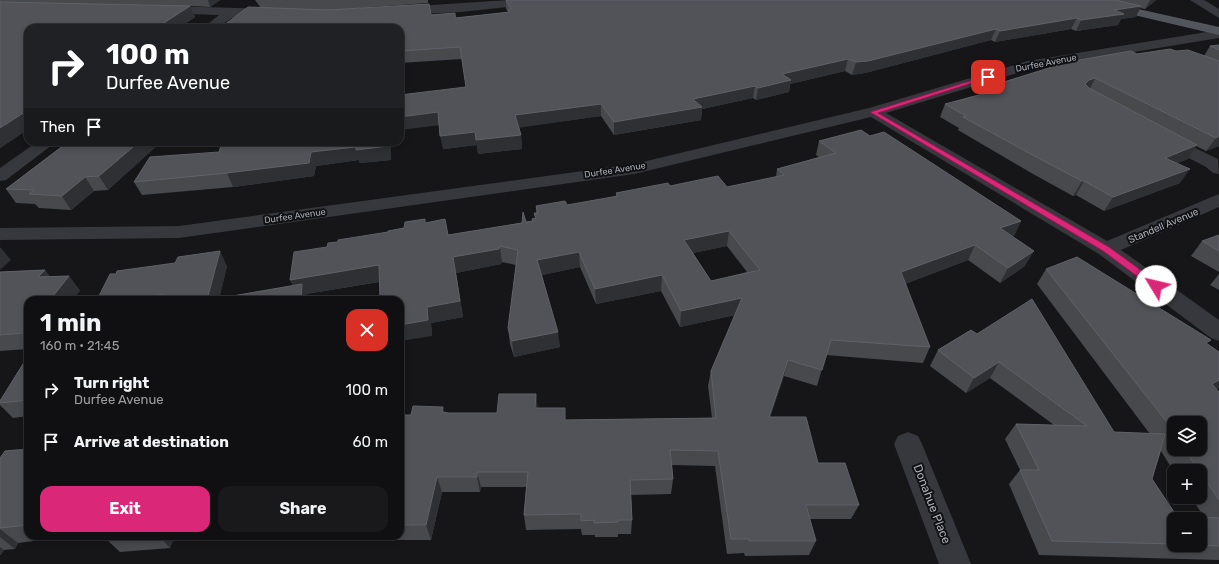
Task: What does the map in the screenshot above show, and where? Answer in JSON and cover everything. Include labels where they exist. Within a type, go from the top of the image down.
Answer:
[{"type":"main road","points":[[1083,0],[1219,33]]},
{"type":"street","points":[[392,12],[460,4],[547,0]]},
{"type":"street","points":[[1196,0],[1219,14]]},
{"type":"street","points":[[154,10],[286,13]]},
{"type":"street","points":[[215,24],[232,12]]},
{"type":"street","name":"Durfee Avenue","points":[[0,234],[179,232],[634,169],[873,112],[1028,65],[1219,33]]},
{"type":"street","points":[[1154,44],[1176,53]]},
{"type":"street","points":[[873,112],[1106,249],[1219,332]]},
{"type":"street","points":[[1150,130],[1212,163],[1219,169]]},
{"type":"street","points":[[0,176],[42,146]]},
{"type":"street","name":"Standell Avenue","points":[[1106,249],[1219,200]]},
{"type":"street","name":"Donahue Place","points":[[908,444],[955,564]]},
{"type":"building","points":[[506,0],[1115,0],[1141,6],[1114,10],[1124,14],[1081,20],[1077,18],[1000,31],[996,29],[868,61],[856,62],[848,59],[782,74],[791,80],[758,88],[755,86],[693,99],[702,107],[614,122],[601,104],[515,115],[521,135],[476,140],[475,132],[440,136],[438,112],[404,116],[404,95],[466,87],[460,47],[404,51],[404,24],[225,24],[248,7],[328,10],[429,4],[431,15],[455,13],[455,18],[510,12],[508,10],[511,9]]},
{"type":"building","points":[[0,2],[190,6],[162,24],[24,24],[24,113],[0,128]]},
{"type":"building","points":[[1219,45],[1219,50],[1210,46]]},
{"type":"building","points":[[1170,49],[1176,51],[1188,50],[1219,61],[1219,136],[1216,138],[1095,78],[1089,80],[1085,84],[1089,88],[1197,145],[1165,158],[1190,169],[1113,197],[963,117],[966,116],[945,104],[991,92],[988,90],[995,88],[991,86],[1068,62],[1131,51],[1137,54]]},
{"type":"building","points":[[861,130],[870,136],[884,132],[1021,221],[1000,228],[1034,251],[1008,268],[975,245],[901,272],[930,347],[831,340],[822,370],[788,360],[769,417],[806,417],[818,463],[845,463],[859,505],[806,505],[816,541],[749,541],[749,539],[731,539],[718,451],[670,450],[673,479],[630,480],[632,520],[594,523],[594,520],[581,521],[581,514],[524,515],[528,472],[477,472],[477,477],[437,477],[426,525],[404,525],[404,415],[411,415],[413,406],[443,407],[442,412],[449,413],[497,413],[499,394],[536,394],[535,408],[565,408],[565,420],[716,418],[711,371],[742,298],[681,311],[662,275],[595,289],[579,252],[537,260],[558,332],[512,341],[508,328],[518,250],[500,246],[499,249],[453,257],[460,301],[427,307],[428,320],[404,324],[404,296],[380,296],[379,265],[290,280],[294,252],[327,247],[328,243],[338,242],[338,240],[404,228],[405,222],[425,219],[425,223],[445,219],[448,235],[522,223],[523,212],[526,222],[533,221],[532,219],[536,218],[534,213],[538,213],[536,206],[565,201],[567,205],[618,196],[616,193],[668,183],[670,186],[718,176],[727,187],[784,175],[777,169],[836,153],[819,141]],"holes":[[[729,231],[760,270],[711,281],[684,240]]]},
{"type":"building","points":[[63,146],[134,146],[99,176],[85,177],[62,196],[29,194],[34,190],[6,189]]},
{"type":"building","points":[[221,146],[388,146],[356,150],[356,147],[311,152],[309,163],[134,182],[150,157],[219,152]]},
{"type":"building","points":[[1219,235],[1219,251],[1202,241]]},
{"type":"building","points":[[220,251],[208,296],[163,296],[164,294],[150,296],[99,296],[110,274],[116,274],[117,271],[175,263],[178,257]]},
{"type":"building","points":[[1077,257],[1211,340],[1206,343],[1219,352],[1219,380],[1212,384],[1219,392],[1219,500],[1207,482],[1207,464],[1194,464],[1189,456],[1207,456],[1207,416],[1167,416],[1167,422],[1046,269]]},
{"type":"building","points":[[45,270],[38,277],[69,276],[53,296],[24,296],[24,333],[0,335],[0,272]]},
{"type":"building","points":[[302,284],[301,296],[232,296]]},
{"type":"building","points":[[1032,299],[1114,432],[1165,434],[1152,479],[1167,502],[1167,504],[1169,504],[1174,512],[1167,512],[1167,544],[1052,541],[1020,470],[1039,470],[1016,424],[1087,426],[999,362],[974,378],[938,350],[971,330],[977,334]]},
{"type":"building","points":[[24,362],[24,400],[0,403]]},
{"type":"building","points":[[24,449],[24,525],[0,528],[0,458],[5,451]]},
{"type":"building","points":[[1207,517],[1219,518],[1219,546],[1207,545]]},
{"type":"route","points":[[988,77],[873,112],[1106,249],[1156,286]]}]
